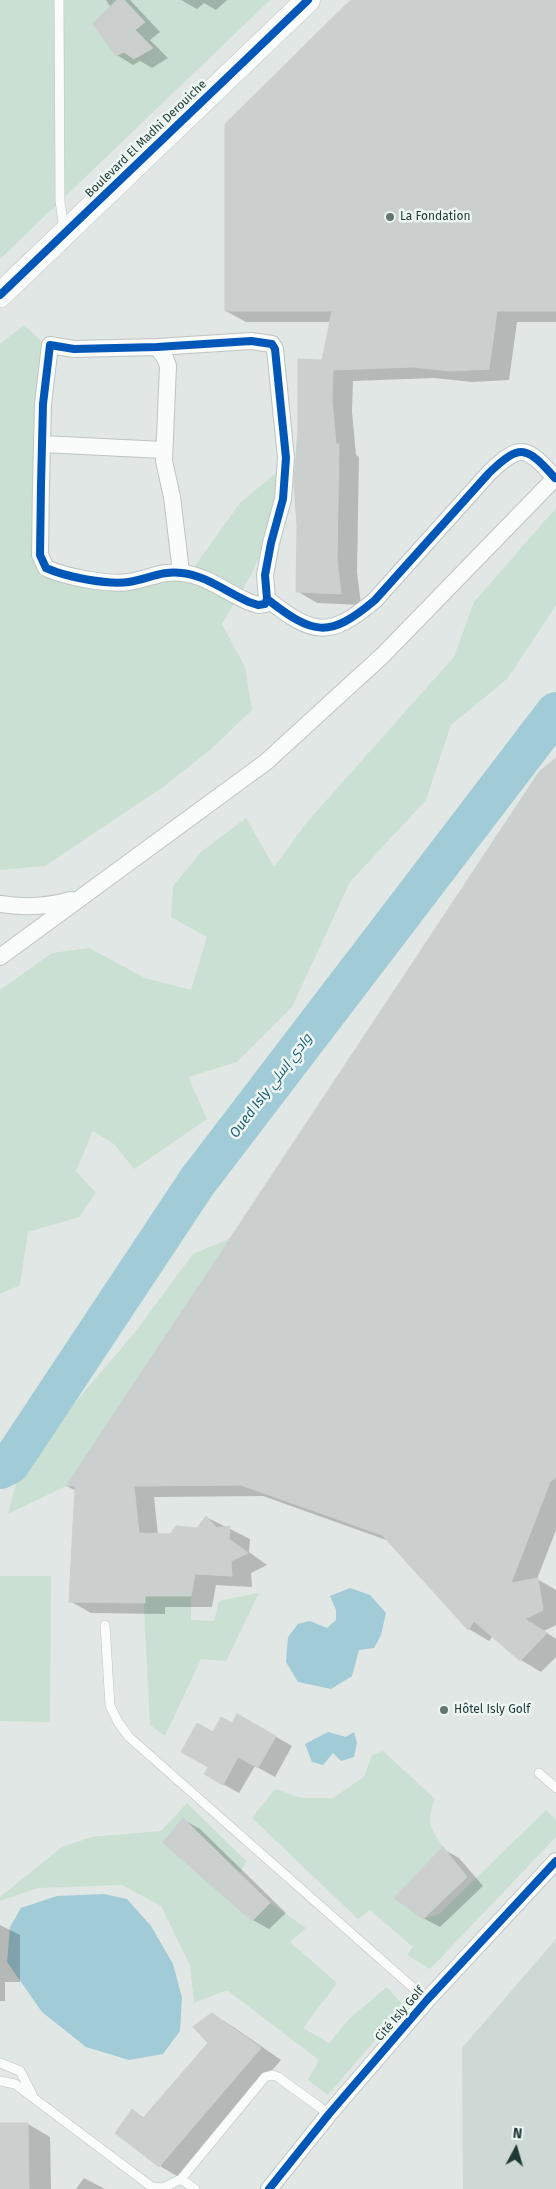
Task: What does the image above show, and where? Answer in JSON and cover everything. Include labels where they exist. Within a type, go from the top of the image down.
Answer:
[{"type":"street","name":"Boulevard El Madhi Derouiche","points":[[0,294],[308,0]]},
{"type":"street","points":[[263,341],[272,344],[275,349],[286,458],[283,499],[270,543],[265,575],[267,599],[265,604],[258,605],[227,592],[193,574],[168,572],[130,582],[115,582],[57,573],[46,568],[40,556],[43,404],[50,345],[74,349],[157,347],[263,341]]},
{"type":"street","points":[[157,347],[168,366],[163,450],[177,528],[181,572]]},
{"type":"street","points":[[42,444],[163,450]]},
{"type":"street","points":[[0,957],[266,762],[383,655],[555,477],[535,456],[525,452],[515,453],[504,460],[375,600],[357,616],[340,625],[319,628],[308,627],[290,617],[267,599]]},
{"type":"street","points":[[0,904],[22,908],[49,906],[82,896]]},
{"type":"street","name":"Cité Isly Golf","points":[[269,2189],[427,2000],[556,1861]]},
{"type":"lane","points":[[59,0],[60,201],[64,233]]},
{"type":"lane","points":[[105,1625],[110,1706],[118,1722],[129,1737],[427,2000]]},
{"type":"lane","points":[[539,1774],[556,1788]]},
{"type":"lane","points":[[0,2063],[20,2071],[33,2097]]},
{"type":"lane","points":[[0,2081],[16,2084],[152,2187],[163,2188],[181,2179],[265,2077],[272,2075],[278,2077],[330,2114]]},
{"type":"lane","points":[[181,2179],[195,2189]]},
{"type":"shaded area","points":[[556,1939],[556,2189],[463,2189],[462,2048]]},
{"type":"green space","points":[[0,0],[270,0],[0,259]]},
{"type":"green space","points":[[24,325],[42,342],[38,543],[53,575],[182,579],[194,567],[240,503],[277,472],[279,514],[251,575],[222,624],[245,667],[252,710],[210,750],[163,787],[45,866],[0,870],[0,344]]},
{"type":"green space","points":[[556,508],[556,605],[507,679],[451,725],[426,800],[350,882],[292,1007],[237,1062],[188,1077],[207,1119],[134,1169],[114,1144],[93,1131],[76,1171],[96,1193],[79,1217],[28,1232],[20,1285],[0,1294],[0,990],[52,953],[89,948],[145,978],[191,990],[207,937],[171,917],[173,886],[201,852],[246,818],[274,867],[307,822],[454,657],[474,602]]},
{"type":"green space","points":[[229,1239],[66,1486],[8,1514],[17,1479],[78,1399],[132,1336],[193,1254]]},
{"type":"green space","points":[[164,1568],[159,1596],[191,1596],[191,1620],[214,1621],[219,1601],[259,1593],[226,1661],[201,1659],[165,1736],[150,1725],[142,1570]]},
{"type":"green space","points":[[0,1576],[51,1576],[50,1722],[0,1721]]},
{"type":"green space","points":[[383,1751],[435,1799],[430,1819],[432,1829],[443,1847],[394,1898],[423,1919],[439,1914],[546,1810],[556,1820],[556,1837],[430,1969],[407,1955],[413,1947],[370,1910],[358,1919],[252,1818],[275,1789],[301,1798],[333,1798],[364,1777],[372,1755]]},
{"type":"green space","points":[[187,1803],[246,1861],[240,1873],[184,1819],[163,1843],[252,1921],[270,1903],[306,1928],[290,1942],[337,1983],[303,2028],[329,2043],[350,2018],[387,1987],[404,2006],[328,2095],[308,2080],[319,2060],[227,1990],[194,2003],[190,1965],[161,1906],[122,1885],[38,1888],[0,1901],[0,1897],[62,1847],[92,1837],[161,1831]]},
{"type":"water","points":[[350,1588],[370,1595],[386,1613],[381,1635],[374,1648],[359,1650],[352,1676],[331,1689],[298,1682],[286,1662],[288,1637],[298,1624],[310,1621],[327,1628],[336,1620],[336,1610],[330,1596]]},
{"type":"water","points":[[328,1732],[346,1737],[354,1732],[357,1743],[354,1757],[341,1761],[333,1753],[323,1765],[312,1762],[305,1744]]},
{"type":"water","points":[[104,1894],[127,1899],[151,1926],[173,1964],[182,1998],[180,2031],[163,2054],[129,2060],[86,2047],[42,2012],[7,1962],[10,1927],[21,1908],[57,1896]]},
{"type":"building","points":[[117,0],[124,0],[145,22],[135,30],[153,48],[134,59],[124,52],[116,56],[93,24]]},
{"type":"building","name":"La Fondation","points":[[351,0],[556,0],[556,311],[497,311],[489,369],[451,371],[413,367],[333,370],[332,400],[336,444],[339,444],[337,560],[341,594],[296,592],[297,525],[294,484],[298,430],[298,359],[322,360],[332,311],[225,311],[225,124]]},
{"type":"building","points":[[556,758],[556,1477],[550,1482],[511,1583],[538,1578],[543,1610],[525,1619],[547,1633],[520,1661],[474,1621],[468,1630],[382,1535],[241,1485],[134,1486],[139,1533],[170,1534],[176,1526],[197,1528],[206,1516],[217,1528],[230,1526],[229,1539],[248,1553],[231,1561],[232,1576],[195,1574],[191,1596],[145,1596],[145,1603],[69,1602],[75,1486],[66,1486],[539,772]]},
{"type":"building","points":[[237,1714],[276,1736],[258,1768],[238,1757],[223,1785],[204,1774],[208,1767],[181,1752],[197,1723],[213,1732],[221,1717],[232,1723]]},
{"type":"building","points":[[183,1818],[270,1903],[252,1921],[163,1843]]},
{"type":"building","points":[[443,1847],[467,1877],[423,1919],[394,1898]]},
{"type":"building","points":[[212,2013],[261,2048],[159,2167],[115,2133],[132,2109],[143,2118],[208,2043],[193,2027]]},
{"type":"building","points":[[0,2123],[28,2123],[29,2189],[0,2189]]},
{"type":"waterway","name":"Oued Isly وادي إسلي","points":[[0,1469],[10,1464],[197,1182],[556,712]]},
{"type":"cycle path","points":[[0,295],[308,0]]},
{"type":"cycle path","points":[[267,599],[265,604],[258,605],[191,574],[175,572],[120,583],[75,577],[46,568],[40,555],[41,485],[43,404],[50,345],[74,349],[157,347],[251,341],[272,344],[275,349],[286,458],[283,499],[271,543],[265,575],[267,599],[297,620],[309,625],[321,628],[333,626],[359,613],[375,600],[489,473],[509,456],[524,452],[537,460],[555,478]]},
{"type":"cycle path","points":[[269,2189],[329,2114],[427,2000],[556,1861]]},
{"type":"place","name":"La Fondation","points":[[390,217]]},
{"type":"place","name":"Hôtel Isly Golf","points":[[444,1710]]}]
